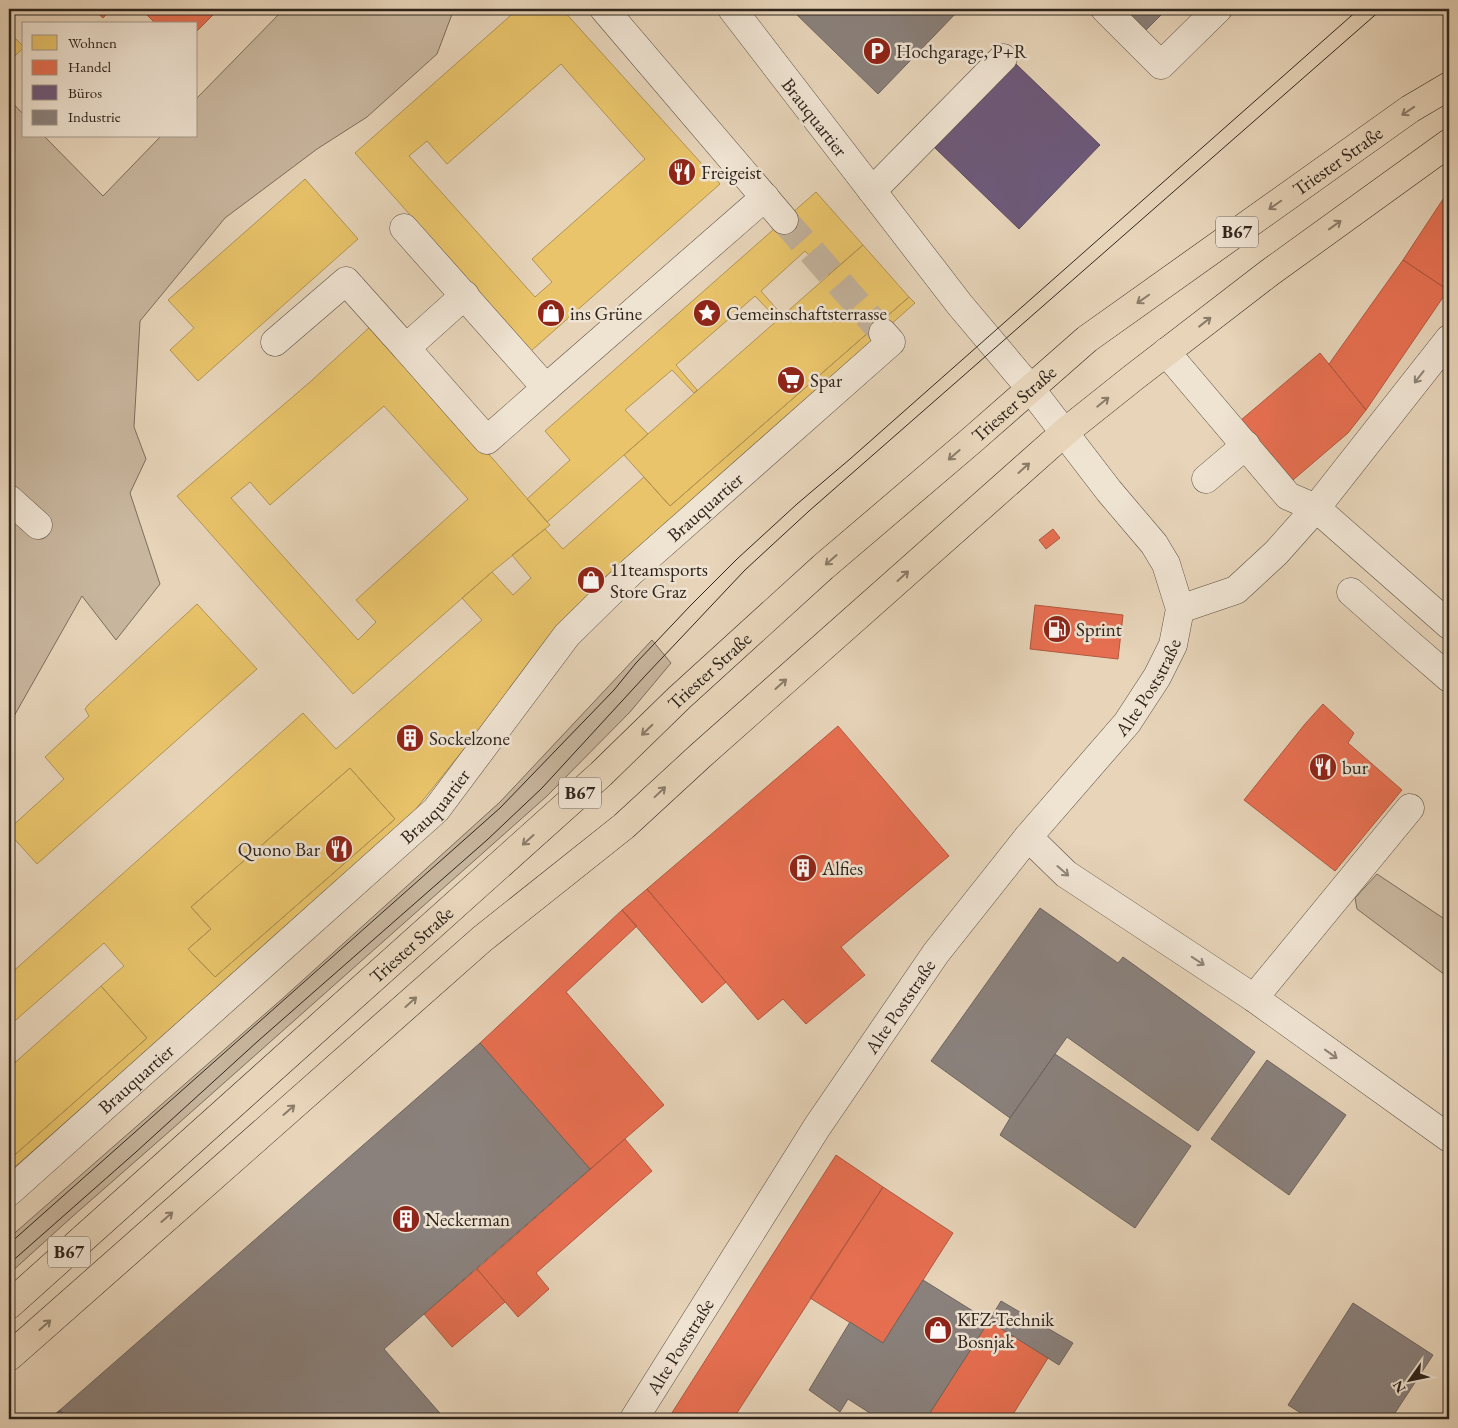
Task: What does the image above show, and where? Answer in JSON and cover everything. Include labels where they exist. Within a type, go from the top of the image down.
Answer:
[{"type":"main road","name":"Triester Straße","points":[[9,1305],[602,774],[679,698],[823,567],[972,440],[1087,338],[1410,109],[1449,86]]},
{"type":"main road","name":"B67","points":[[9,1357],[482,939],[624,826],[707,749],[1065,432],[1269,272],[1449,143]]},
{"type":"street","points":[[604,9],[784,220]]},
{"type":"street","name":"Brauquartier","points":[[732,9],[960,305],[1030,388]]},
{"type":"street","points":[[1105,9],[1162,65],[1218,9]]},
{"type":"street","points":[[872,191],[1003,58]]},
{"type":"street","points":[[275,342],[346,281],[487,440],[765,197]]},
{"type":"street","points":[[404,228],[546,388]]},
{"type":"street","points":[[406,348],[465,295]]},
{"type":"street","name":"Brauquartier","points":[[9,1192],[436,810],[568,635],[631,572],[891,342],[883,332]]},
{"type":"street","points":[[1180,609],[1236,590],[1276,553],[1316,508],[1449,339]]},
{"type":"street","points":[[1166,352],[1288,496],[1316,508],[1439,616],[1404,640]]},
{"type":"street","name":"Alte Poststraße","points":[[634,1419],[841,1091],[936,953],[1028,837],[1127,723],[1157,677],[1173,645],[1180,609],[1166,564],[1154,544],[1109,491],[1030,388]]},
{"type":"street","points":[[1206,479],[1246,446]]},
{"type":"street","points":[[9,499],[38,525]]},
{"type":"street","points":[[1351,592],[1449,678]]},
{"type":"street","points":[[1254,998],[1410,808]]},
{"type":"street","points":[[1028,837],[1066,874],[1254,998],[1449,1138]]},
{"type":"shaded area","points":[[284,9],[345,9],[349,12],[352,9],[454,9],[437,54],[367,117],[317,149],[225,218],[140,321],[134,427],[146,459],[130,493],[160,584],[116,640],[82,596],[9,725],[9,99],[22,113],[22,138],[46,138],[103,196],[159,138],[198,138],[198,97]]},
{"type":"shaded area","points":[[652,640],[671,663],[630,712],[547,796],[9,1274],[9,1238],[282,999],[500,802]]},
{"type":"shaded area","points":[[1377,874],[1449,922],[1449,978],[1357,909],[1355,898]]},
{"type":"building: Wohnen","points":[[518,9],[562,9],[720,184],[531,351],[355,153]],"holes":[[[561,64],[645,159],[532,259],[552,282],[535,297],[409,156],[427,141],[447,164]]]},
{"type":"building: Wohnen","points":[[9,32],[22,45],[22,49],[9,62]]},
{"type":"building: Wohnen","points":[[305,179],[358,239],[198,381],[170,350],[194,328],[168,300]]},
{"type":"building: Wohnen","points":[[816,192],[863,245],[828,275],[805,251],[761,291],[782,315],[777,319],[755,296],[676,365],[697,390],[694,393],[672,370],[625,410],[648,434],[547,522],[527,499],[570,460],[545,431]]},
{"type":"building: Wohnen","points":[[863,245],[909,297],[670,506],[624,455]]},
{"type":"building: Wohnen","name":"Sockelzone","points":[[909,297],[915,303],[596,585],[403,825],[9,1172],[9,1160],[147,1038],[101,986],[124,966],[104,943],[9,1026],[9,975],[303,713],[336,749],[482,620],[462,598],[492,572],[513,595],[531,578],[512,555],[545,529],[563,549],[644,477],[670,506]],"holes":[[[350,768],[395,819],[215,977],[188,949],[211,929],[191,907]]]},
{"type":"building: Wohnen","points":[[371,326],[493,459],[550,525],[492,572],[353,694],[177,496],[310,382]],"holes":[[[384,406],[468,499],[356,600],[376,622],[358,640],[231,498],[250,482],[270,505]]]},
{"type":"building: Wohnen","points":[[197,604],[257,669],[37,864],[9,833],[9,829],[64,779],[45,757],[89,716],[85,709],[88,705]]},
{"type":"building: Wohnen","points":[[350,768],[395,819],[215,977],[188,949],[211,929],[191,907]]},
{"type":"building: Wohnen","points":[[101,986],[147,1038],[9,1160],[9,1068]]},
{"type":"building: Wohnen","points":[[9,1054],[16,1062],[10,1067],[9,1066]]},
{"type":"building: Handel","points":[[93,9],[112,9],[103,18]]},
{"type":"building: Handel","points":[[141,9],[219,9],[198,30],[198,22],[154,22]]},
{"type":"building: Handel","points":[[1449,190],[1449,287],[1448,290],[1403,260]]},
{"type":"building: Handel","points":[[1403,260],[1448,290],[1366,410],[1329,364]]},
{"type":"building: Handel","points":[[1320,353],[1366,410],[1348,433],[1293,480],[1241,420]]},
{"type":"building: Handel","points":[[1053,529],[1060,538],[1046,549],[1039,540]]},
{"type":"building: Handel","points":[[1035,605],[1123,615],[1118,659],[1030,649]]},
{"type":"building: Handel","name":"bur","points":[[1323,704],[1354,733],[1348,743],[1402,790],[1335,871],[1244,800]]},
{"type":"building: Handel","name":"Alfies","points":[[838,726],[949,856],[841,947],[865,975],[806,1024],[783,999],[758,1020],[647,889]]},
{"type":"building: Handel","points":[[647,889],[726,982],[702,1003],[622,910]]},
{"type":"building: Handel","points":[[622,910],[637,926],[566,992],[664,1105],[590,1169],[480,1043]]},
{"type":"building: Handel","points":[[625,1139],[652,1171],[536,1273],[549,1289],[518,1317],[477,1269]]},
{"type":"building: Handel","points":[[836,1155],[883,1187],[733,1419],[668,1419]]},
{"type":"building: Handel","points":[[883,1187],[953,1233],[883,1343],[810,1298]]},
{"type":"building: Handel","points":[[477,1269],[505,1302],[452,1347],[424,1314]]},
{"type":"building: Handel","points":[[989,1321],[1048,1358],[1010,1419],[926,1419]]},
{"type":"building: Büros","points":[[1016,64],[1100,145],[1019,229],[935,148]]},
{"type":"building: Büros","points":[[60,1410],[69,1419],[49,1419]]},
{"type":"building: Industrie","name":"Hochgarage, P+R","points":[[791,9],[960,9],[878,94]]},
{"type":"building: Industrie","points":[[1113,9],[1167,9],[1140,36]]},
{"type":"building: Industrie","points":[[1040,908],[1118,963],[1123,957],[1255,1052],[1198,1131],[1067,1037],[1010,1118],[931,1061]]},
{"type":"building: Industrie","name":"Neckerman","points":[[480,1043],[590,1169],[384,1349],[445,1419],[69,1419],[60,1410]]},
{"type":"building: Industrie","points":[[1055,1054],[1191,1146],[1135,1228],[1000,1135]]},
{"type":"building: Industrie","points":[[1267,1060],[1346,1115],[1289,1195],[1211,1139]]},
{"type":"building: Industrie","points":[[923,1280],[989,1321],[926,1419],[879,1419],[848,1399],[840,1412],[809,1390],[850,1322],[883,1343]]},
{"type":"building: Industrie","points":[[1001,1301],[1073,1343],[1059,1365],[989,1321]]},
{"type":"building: Industrie","points":[[1353,1303],[1433,1355],[1391,1419],[1310,1419],[1288,1405]]},
{"type":"tunnel","points":[[784,220],[883,333]]},
{"type":"tram line","points":[[9,1244],[500,808],[614,690],[636,663],[691,605],[737,559],[797,504],[1359,9]]},
{"type":"tram line","points":[[9,1264],[258,1041],[487,840],[542,788],[745,570],[809,511],[1382,9]]},
{"type":"place","name":"Hochgarage, P+R","points":[[877,51]]},
{"type":"place","name":"Freigeist","points":[[682,172]]},
{"type":"place","name":"ins Grüne","points":[[551,313]]},
{"type":"place","name":"Gemeinschaftsterrasse","points":[[707,313]]},
{"type":"place","name":"Spar","points":[[791,380]]},
{"type":"place","name":"11teamsports Store Graz","points":[[591,580]]},
{"type":"place","name":"Sprint","points":[[1057,629]]},
{"type":"place","name":"Sockelzone","points":[[410,738]]},
{"type":"place","name":"bur","points":[[1323,767]]},
{"type":"place","name":"Quono Bar","points":[[339,849]]},
{"type":"place","name":"Alfies","points":[[803,868]]},
{"type":"place","name":"Neckerman","points":[[406,1219]]},
{"type":"place","name":"KFZ-Technik Bosnjak","points":[[938,1330]]}]
